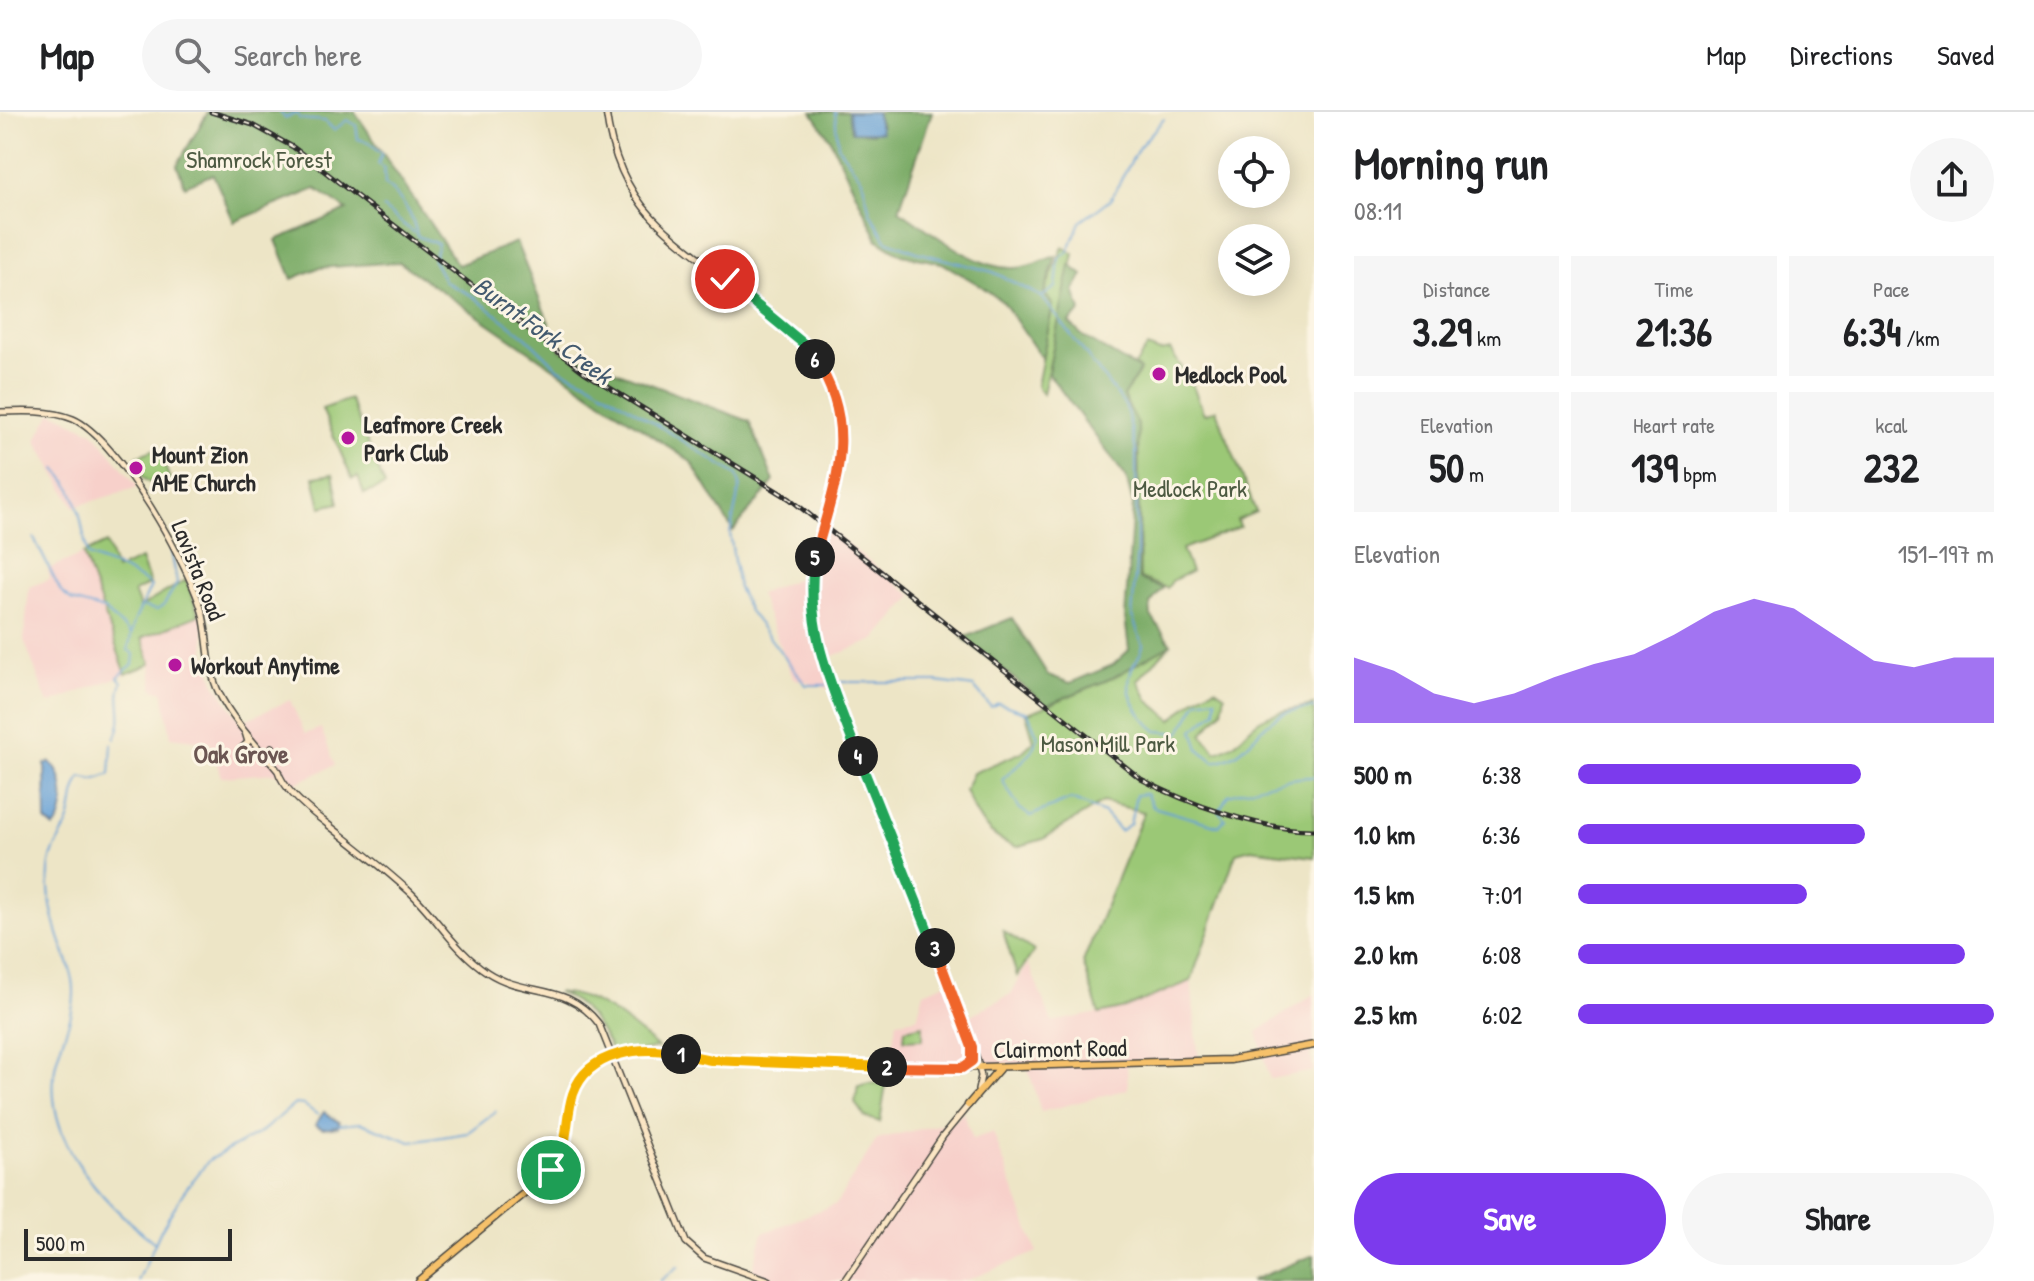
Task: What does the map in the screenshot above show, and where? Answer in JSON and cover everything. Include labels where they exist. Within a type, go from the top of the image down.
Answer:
[{"type":"main road","points":[[606,112],[619,166],[652,218],[795,336],[823,371],[837,404],[842,433],[838,477],[811,588],[814,632],[980,1067],[979,1090],[943,1136],[845,1281]]},
{"type":"main road","name":"Lavista Road","points":[[0,412],[38,413],[73,419],[92,432],[167,530],[202,615],[218,691],[293,791],[322,820],[411,893],[472,962],[510,982],[557,992],[581,1003],[599,1024],[686,1242],[704,1258],[769,1281]]},
{"type":"main road","points":[[243,725],[254,728],[252,737]]},
{"type":"main road","points":[[240,750],[248,742],[243,725]]},
{"type":"main road","points":[[269,759],[272,747]]},
{"type":"main road","name":"Clairmont Road","points":[[612,1058],[635,1050],[663,1050],[718,1060],[962,1068],[1230,1060],[1314,1045]]},
{"type":"main road","points":[[962,1068],[972,1061],[972,1047]]},
{"type":"main road","points":[[418,1281],[551,1170],[567,1142],[577,1087],[591,1069],[612,1058]]},
{"type":"main road","points":[[968,1105],[980,1095],[992,1073],[1001,1067]]},
{"type":"shaded area","points":[[52,412],[93,432],[138,487],[74,507],[36,440]]},
{"type":"shaded area","points":[[823,524],[913,596],[875,640],[823,660],[834,690],[793,678],[759,594],[814,572]]},
{"type":"shaded area","points":[[83,554],[126,674],[48,704],[24,640],[29,587],[50,579],[48,569]]},
{"type":"shaded area","points":[[203,614],[205,653],[214,682],[241,722],[290,700],[305,734],[321,728],[335,765],[290,786],[277,773],[221,777],[210,742],[171,737],[163,692],[153,689],[151,664],[141,638]]},
{"type":"shaded area","points":[[1028,963],[1052,1022],[1125,1008],[1191,981],[1199,1062],[1127,1064],[1128,1089],[1041,1112],[1027,1065],[889,1065],[897,1021],[917,1018],[924,992],[948,982],[963,1019],[1011,994]]},
{"type":"shaded area","points":[[1314,994],[1314,1045],[1309,1047],[1314,1071],[1270,1079],[1257,1032]]},
{"type":"shaded area","points":[[963,1112],[973,1139],[993,1132],[1037,1252],[965,1281],[775,1281],[751,1274],[763,1233],[836,1204],[877,1139],[954,1121]]},
{"type":"green space","name":"Shamrock Forest","points":[[208,112],[355,112],[458,265],[516,242],[560,350],[749,421],[774,481],[733,531],[691,462],[399,262],[318,268],[292,279],[276,240],[347,210],[316,189],[234,222],[213,174],[185,186],[177,165]]},
{"type":"green space","points":[[812,112],[848,112],[851,132],[873,133],[881,126],[876,112],[932,112],[899,210],[984,263],[1019,268],[1056,256],[1044,293],[1053,305],[1042,359],[1004,303],[981,286],[942,263],[902,255],[878,240],[830,139]]},
{"type":"green space","points":[[1063,247],[1074,254],[1043,394],[1037,386],[1053,305],[1044,293]]},
{"type":"green space","points":[[1070,265],[1083,275],[1074,290],[1081,311],[1069,323],[1084,337],[1140,370],[1123,396],[1138,425],[1139,579],[1163,588],[1150,604],[1151,616],[1171,644],[1112,678],[1047,705],[963,638],[1012,618],[1048,675],[1070,683],[1113,665],[1129,650],[1125,617],[1133,504],[1126,477],[1048,373]]},
{"type":"green space","name":"Medlock Park","points":[[1147,347],[1160,352],[1170,350],[1190,379],[1204,414],[1216,410],[1256,512],[1237,520],[1240,527],[1182,549],[1191,572],[1173,580],[1167,588],[1140,578],[1138,425],[1123,396],[1140,371],[1135,366]]},
{"type":"green space","points":[[350,399],[385,486],[364,494],[358,477],[352,479],[322,409]]},
{"type":"green space","points":[[158,448],[171,482],[153,485],[143,478],[137,456]]},
{"type":"green space","points":[[333,474],[339,503],[321,507],[314,477]]},
{"type":"green space","points":[[106,543],[116,570],[141,559],[150,584],[134,592],[140,607],[186,580],[199,615],[142,638],[151,664],[126,674],[83,554]]},
{"type":"green space","name":"Mason Mill Park","points":[[1171,644],[1138,680],[1149,701],[1172,720],[1208,691],[1215,688],[1225,695],[1222,711],[1202,734],[1216,752],[1235,743],[1263,718],[1314,705],[1314,857],[1251,849],[1236,853],[1191,981],[1125,1008],[1099,1014],[1083,962],[1144,812],[1103,802],[1043,839],[1017,847],[990,832],[965,790],[973,773],[1022,752],[1034,741],[1026,714],[1112,678]]},
{"type":"green space","points":[[1003,931],[1034,951],[1017,976]]},
{"type":"green space","points":[[557,992],[599,1004],[658,1048],[615,1056],[585,1010]]},
{"type":"green space","points":[[923,1025],[923,1039],[904,1040],[905,1029]]},
{"type":"green space","points":[[886,1084],[880,1122],[865,1117],[855,1103],[858,1086]]},
{"type":"green space","points":[[1314,1255],[1314,1281],[1250,1281]]},
{"type":"water","points":[[848,112],[876,112],[881,132],[852,132]]},
{"type":"water","points":[[50,762],[59,776],[63,795],[62,814],[54,828],[46,821],[45,764]]},
{"type":"water","points":[[324,1112],[339,1122],[338,1127],[323,1129],[315,1125]]},
{"type":"waterway","name":"Burnt Fork Creek","points":[[280,112],[285,118],[297,113],[300,119],[325,121],[334,130],[347,120],[356,125],[358,139],[369,142],[382,153],[378,164],[384,168],[385,184],[406,207],[417,236],[438,244],[433,260],[445,282],[471,295],[526,337],[559,369],[589,382],[737,475],[740,485],[730,533],[738,588],[749,611],[806,685],[826,685]]},
{"type":"waterway","points":[[835,112],[838,147],[862,179],[870,212],[886,240],[917,252],[993,272],[1042,297],[1126,407],[1136,451],[1137,550],[1132,616],[1143,645],[1132,668],[1129,686],[1134,703],[1144,718],[1157,731],[1180,733],[1198,701],[1216,698],[1216,711],[1193,730],[1199,749],[1214,762],[1241,750],[1279,716],[1314,708]]},
{"type":"waterway","points":[[1043,296],[1056,287],[1059,258],[1068,252],[1080,222],[1110,200],[1139,147],[1164,119]]},
{"type":"waterway","points":[[383,208],[413,232]]},
{"type":"waterway","points":[[56,469],[75,498],[88,556],[151,586],[134,622],[128,650],[134,654],[133,664],[118,677],[122,682],[120,722],[115,739]]},
{"type":"waterway","points":[[34,538],[61,592],[72,601],[104,610],[131,634]]},
{"type":"waterway","points":[[144,607],[157,610],[164,605],[177,583],[171,549]]},
{"type":"waterway","name":"Burnt Fork Creek","points":[[840,682],[937,682],[974,687],[991,707],[998,703],[1028,713],[1038,737],[1031,753],[1002,780],[1020,809],[1030,816],[1071,799],[1104,813],[1120,831],[1130,824],[1136,795],[1146,794],[1153,807],[1219,826],[1225,819],[1219,811],[1228,795],[1283,780],[1314,777]]},
{"type":"waterway","points":[[112,744],[110,774],[94,780],[81,777],[74,793],[69,821],[54,850],[49,868],[52,909],[74,991],[72,1011],[55,1068],[54,1095],[58,1120],[67,1144],[81,1167],[115,1208],[155,1243]]},
{"type":"waterway","points":[[138,1281],[161,1230],[183,1193],[209,1160],[261,1132],[295,1104],[304,1105],[318,1115]]},
{"type":"waterway","points":[[339,1125],[361,1123],[411,1142],[467,1133],[496,1111]]},
{"type":"waterway","points":[[660,1281],[679,1266]]},
{"type":"railway","points":[[211,112],[253,125],[293,147],[584,372],[790,499],[1141,779],[1225,814],[1272,826],[1314,830]]},
{"type":"place","name":"Medlock Pool","points":[[1159,374]]},
{"type":"place","name":"Leafmore Creek Park Club","points":[[348,438]]},
{"type":"place","name":"Mount Zion AME Church","points":[[136,468]]},
{"type":"place","name":"Workout Anytime","points":[[175,665]]},
{"type":"district","name":"Oak Grove","points":[[241,753]]},
{"type":"route","points":[[551,1170],[567,1142],[572,1097],[581,1078],[598,1064],[632,1050],[663,1050],[711,1060],[893,1067],[962,1068],[973,1060],[963,1021],[863,768],[814,634],[811,606],[813,573],[840,465],[842,433],[837,404],[823,371],[804,344],[725,279]]}]
